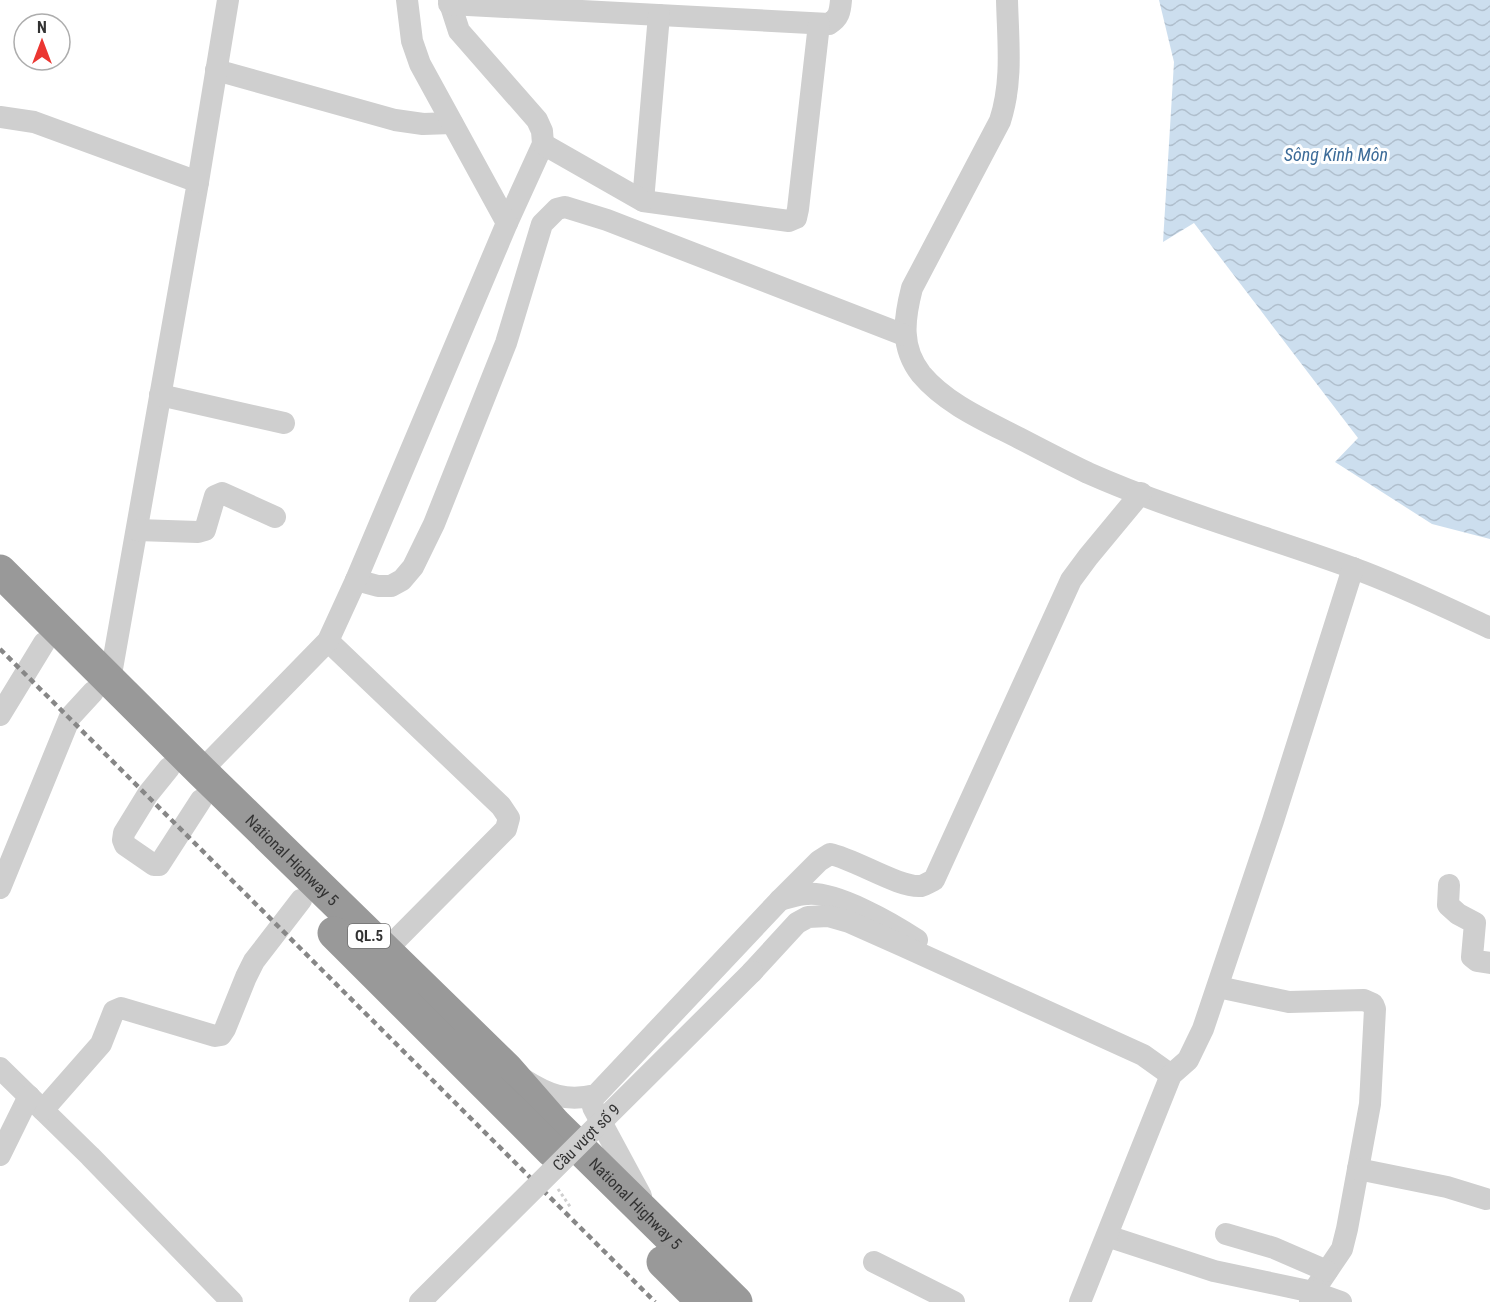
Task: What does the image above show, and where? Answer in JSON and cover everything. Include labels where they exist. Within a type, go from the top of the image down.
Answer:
[{"type":"highway","name":"National Highway 5","points":[[0,571],[102,686],[301,900],[702,1302]]},
{"type":"highway","name":"National Highway 5","points":[[0,599],[44,643],[102,686]]},
{"type":"highway","name":"National Highway 5","points":[[190,780],[385,951],[507,1069],[555,1124],[736,1302]]},
{"type":"street","points":[[0,888],[70,717],[102,686],[136,530],[228,0]]},
{"type":"street","points":[[407,0],[412,41],[420,64],[507,224]]},
{"type":"street","points":[[190,780],[328,641],[543,144],[542,131],[537,120],[459,31],[449,2],[829,24],[837,20],[842,0]]},
{"type":"street","points":[[1008,0],[1007,101],[1000,121],[912,288],[906,313],[904,335],[909,354],[921,374],[942,394],[979,418],[1088,473],[1203,518],[1353,568],[1411,591],[1490,628]]},
{"type":"street","points":[[643,201],[659,15]]},
{"type":"street","points":[[543,144],[643,201],[789,221],[796,218],[819,24]]},
{"type":"street","points":[[216,70],[395,120],[423,124],[452,123]]},
{"type":"street","points":[[0,117],[34,122],[198,182]]},
{"type":"street","points":[[356,580],[378,586],[391,586],[402,580],[413,567],[434,524],[506,343],[542,224],[557,209],[565,207],[607,220],[904,335]]},
{"type":"street","points":[[160,394],[284,423]]},
{"type":"street","points":[[136,530],[198,532],[205,530],[216,496],[222,493],[275,518]]},
{"type":"street","points":[[507,1069],[543,1092],[566,1098],[596,1095],[780,900],[819,861],[830,854],[844,857],[908,885],[923,886],[934,880],[1071,580],[1141,494]]},
{"type":"street","points":[[1080,1302],[1171,1075],[1188,1060],[1203,1029],[1273,821],[1353,568]]},
{"type":"street","points":[[328,641],[501,806],[508,818],[506,829],[385,951]]},
{"type":"street","points":[[2,706],[44,643]]},
{"type":"street","points":[[1449,885],[1448,905],[1458,914],[1475,923],[1472,957],[1477,961],[1490,963]]},
{"type":"street","points":[[780,900],[809,893],[835,898],[892,924],[918,941],[937,961],[1143,1054],[1171,1075]]},
{"type":"street","points":[[0,1155],[36,1103],[101,1044],[114,1011],[121,1008],[214,1036],[221,1035],[254,961],[301,900]]},
{"type":"street","name":"Cầu vượt số 9","points":[[420,1302],[752,972],[797,923],[808,917],[828,916],[849,922],[937,961]]},
{"type":"street","points":[[1218,987],[1289,1002],[1364,1000],[1373,1004],[1375,1018],[1370,1104],[1342,1249],[1312,1297]]},
{"type":"street","points":[[0,1068],[232,1302]]},
{"type":"street","points":[[588,1097],[656,1224]]},
{"type":"street","points":[[1358,1169],[1447,1187],[1486,1199]]},
{"type":"street","points":[[1226,1234],[1274,1248],[1327,1271]]},
{"type":"street","points":[[1107,1236],[1214,1271],[1312,1297],[1341,1302]]},
{"type":"street","points":[[874,1262],[954,1302]]},
{"type":"water","name":"Sông Kinh Môn","points":[[1159,0],[1490,0],[1490,539],[1432,524],[1335,462],[1358,438],[1194,223],[1163,242],[1174,62]]},
{"type":"railway","points":[[0,649],[655,1302]]}]
